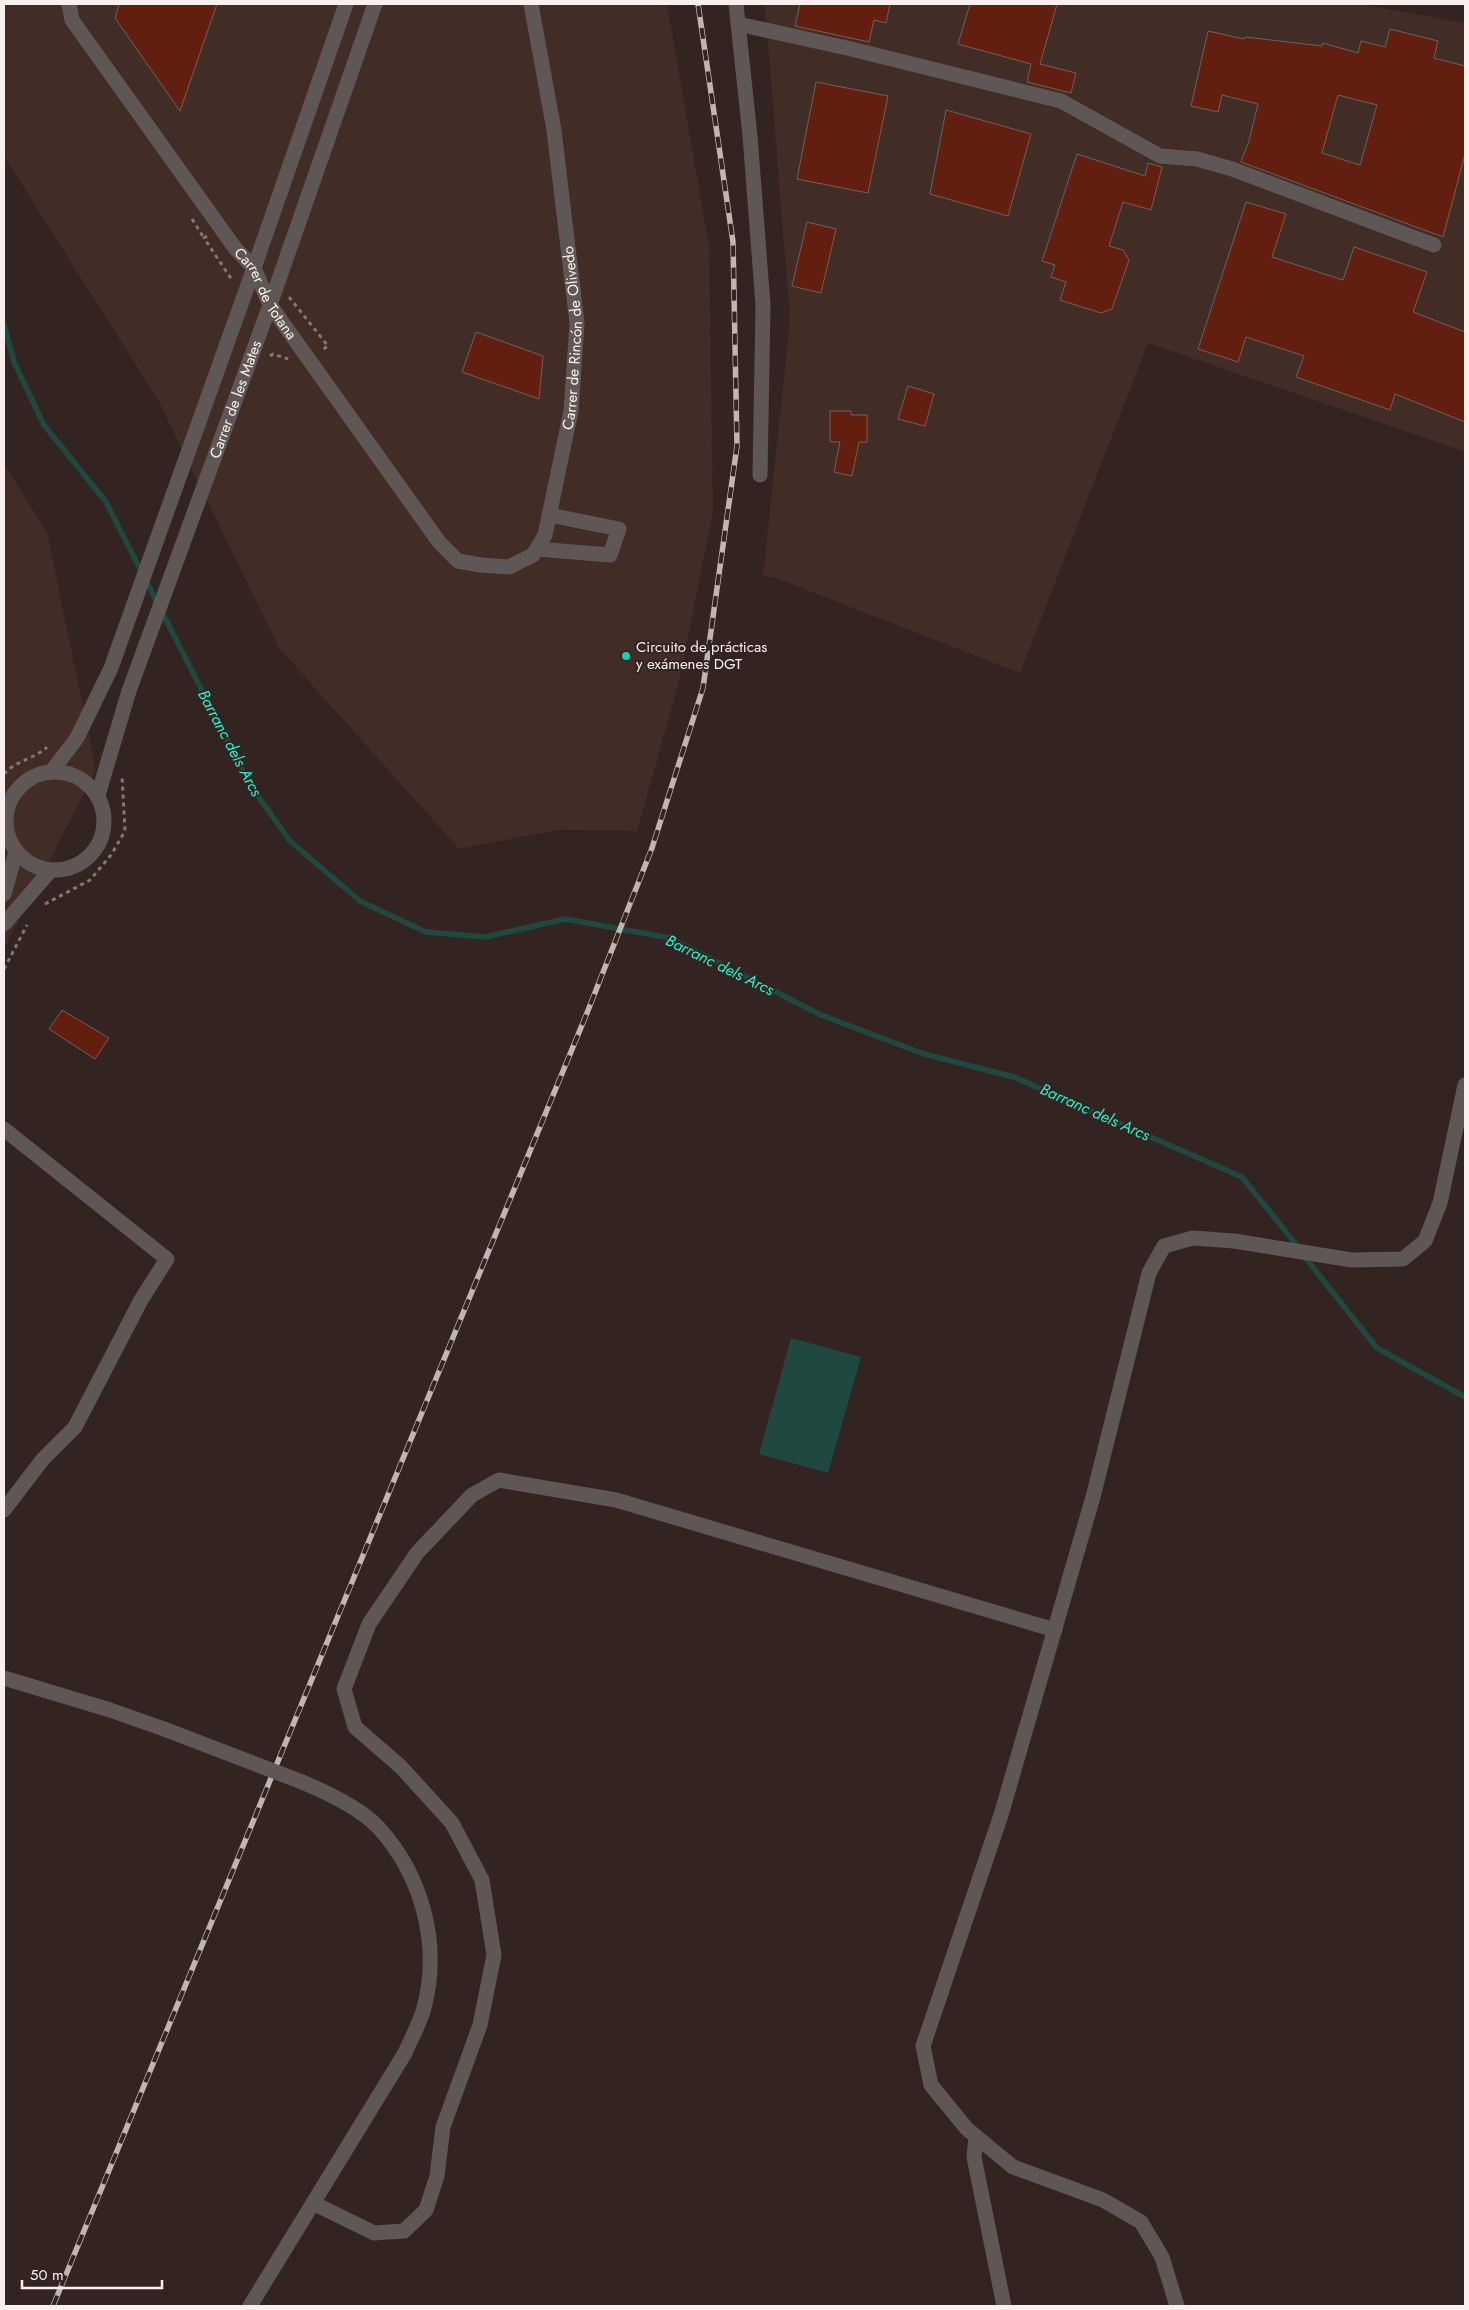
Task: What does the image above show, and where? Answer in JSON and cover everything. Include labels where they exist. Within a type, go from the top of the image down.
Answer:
[{"type":"street","name":"Carrer de Totana","points":[[69,4],[72,20],[235,248],[254,268],[270,305],[439,542],[458,561],[480,565],[509,566],[533,555],[537,549]]},
{"type":"street","name":"Carrer de les Mates","points":[[51,772],[77,738],[111,668],[174,496],[346,4]]},
{"type":"street","name":"Carrer de les Mates","points":[[98,795],[129,691],[270,305],[375,4]]},
{"type":"street","name":"Carrer de Rincón de Olivedo","points":[[531,4],[556,140],[578,323],[571,411],[545,535],[537,549]]},
{"type":"street","points":[[736,4],[763,305],[760,475]]},
{"type":"street","points":[[738,24],[847,48],[1062,101],[1160,156],[1197,159],[1232,169],[1434,245]]},
{"type":"street","points":[[537,549],[610,555],[619,529],[549,515]]},
{"type":"street","points":[[51,772],[65,772],[89,784],[98,795],[104,810],[105,825],[101,840],[93,854],[80,864],[66,870],[50,871],[37,868],[16,852],[9,839],[6,825],[7,810],[13,796],[22,784],[36,776],[51,772]]},
{"type":"street","points":[[4,894],[16,852]]},
{"type":"street","points":[[7,920],[50,871]]},
{"type":"street","points":[[1177,2306],[1162,2256],[1141,2222],[1103,2200],[1013,2166],[976,2137],[967,2129],[931,2085],[923,2046],[1001,1815],[1093,1497],[1149,1273],[1164,1246],[1193,1238],[1234,1241],[1352,1260],[1404,1259],[1425,1241],[1440,1203],[1465,1085]]},
{"type":"street","points":[[4,1129],[167,1259],[141,1300],[74,1428],[43,1459],[4,1510]]},
{"type":"street","points":[[313,2203],[374,2233],[404,2231],[426,2210],[437,2176],[443,2128],[480,2026],[494,1955],[482,1880],[452,1823],[401,1767],[355,1727],[344,1689],[369,1624],[417,1553],[472,1495],[499,1480],[616,1500],[1054,1630]]},
{"type":"street","points":[[4,1678],[110,1710],[164,1729],[332,1794],[377,1826],[410,1873],[427,1920],[431,1964],[424,2008],[405,2053],[250,2306]]},
{"type":"street","points":[[976,2137],[974,2157],[1004,2306]]},
{"type":"path","points":[[219,226],[204,238],[233,281]]},
{"type":"path","points":[[265,360],[272,354],[286,358],[299,366],[328,346],[289,296],[292,288]]},
{"type":"path","points":[[4,774],[22,760],[40,754],[53,742]]},
{"type":"path","points":[[41,906],[90,880],[111,855],[125,831],[122,772]]},
{"type":"path","points":[[4,969],[32,919]]},
{"type":"path","points":[[7,920],[27,925]]},
{"type":"shaded area","points":[[4,4],[667,4],[709,246],[713,513],[679,682],[637,831],[558,830],[459,849],[279,648],[159,402],[4,156]]},
{"type":"shaded area","points":[[765,4],[1361,4],[1465,23],[1465,444],[1463,451],[1148,343],[1020,673],[776,578],[763,576],[790,320]]},
{"type":"shaded area","points":[[4,464],[47,532],[96,770],[4,949]]},
{"type":"water","points":[[791,1338],[861,1357],[828,1473],[759,1454]]},
{"type":"building","points":[[119,4],[217,4],[180,111],[115,18]]},
{"type":"building","points":[[800,4],[890,4],[886,23],[874,20],[869,42],[795,26]]},
{"type":"building","points":[[970,4],[1057,4],[1040,64],[1076,73],[1071,93],[1027,82],[1031,64],[958,44]]},
{"type":"building","points":[[1390,29],[1438,41],[1434,58],[1465,66],[1465,154],[1443,237],[1241,162],[1249,141],[1258,104],[1222,95],[1218,112],[1191,106],[1208,31],[1244,39],[1245,37],[1322,46],[1323,43],[1358,53],[1361,41],[1385,47]],"holes":[[[1338,95],[1377,105],[1360,165],[1322,153]]]},
{"type":"building","points":[[816,82],[888,96],[868,193],[797,179]]},
{"type":"building","points":[[946,110],[1031,134],[1008,216],[930,194]]},
{"type":"building","points":[[1077,154],[1145,176],[1148,163],[1162,167],[1151,210],[1123,202],[1109,246],[1123,250],[1129,260],[1112,309],[1101,313],[1060,300],[1066,282],[1051,277],[1055,265],[1042,261]]},
{"type":"building","points":[[1246,202],[1286,214],[1272,257],[1343,280],[1354,247],[1427,272],[1413,312],[1465,332],[1465,422],[1395,394],[1390,410],[1296,377],[1304,356],[1246,337],[1238,362],[1198,349]]},
{"type":"building","points":[[807,222],[836,229],[821,293],[792,286]]},
{"type":"building","points":[[476,332],[543,356],[539,399],[462,372]]},
{"type":"building","points":[[908,386],[934,394],[925,426],[898,419]]},
{"type":"building","points":[[830,411],[851,411],[851,415],[867,415],[867,442],[859,442],[852,476],[834,472],[840,442],[830,442]]},
{"type":"building","points":[[62,1010],[109,1038],[95,1059],[49,1029]]},
{"type":"waterway","name":"Barranc dels Arcs","points":[[4,324],[14,362],[44,425],[106,502],[250,785],[290,841],[360,901],[426,932],[485,937],[565,919],[670,938],[821,1015],[924,1054],[1014,1077],[1242,1177],[1299,1248]]},
{"type":"waterway","name":"Barranc dels Arcs","points":[[1304,1256],[1377,1348],[1465,1397]]},
{"type":"railway","points":[[53,2306],[587,1013],[652,848],[703,688],[737,446],[733,242],[698,4]]},
{"type":"place","name":"Circuito de prácticas y exámenes DGT","points":[[626,656]]}]
